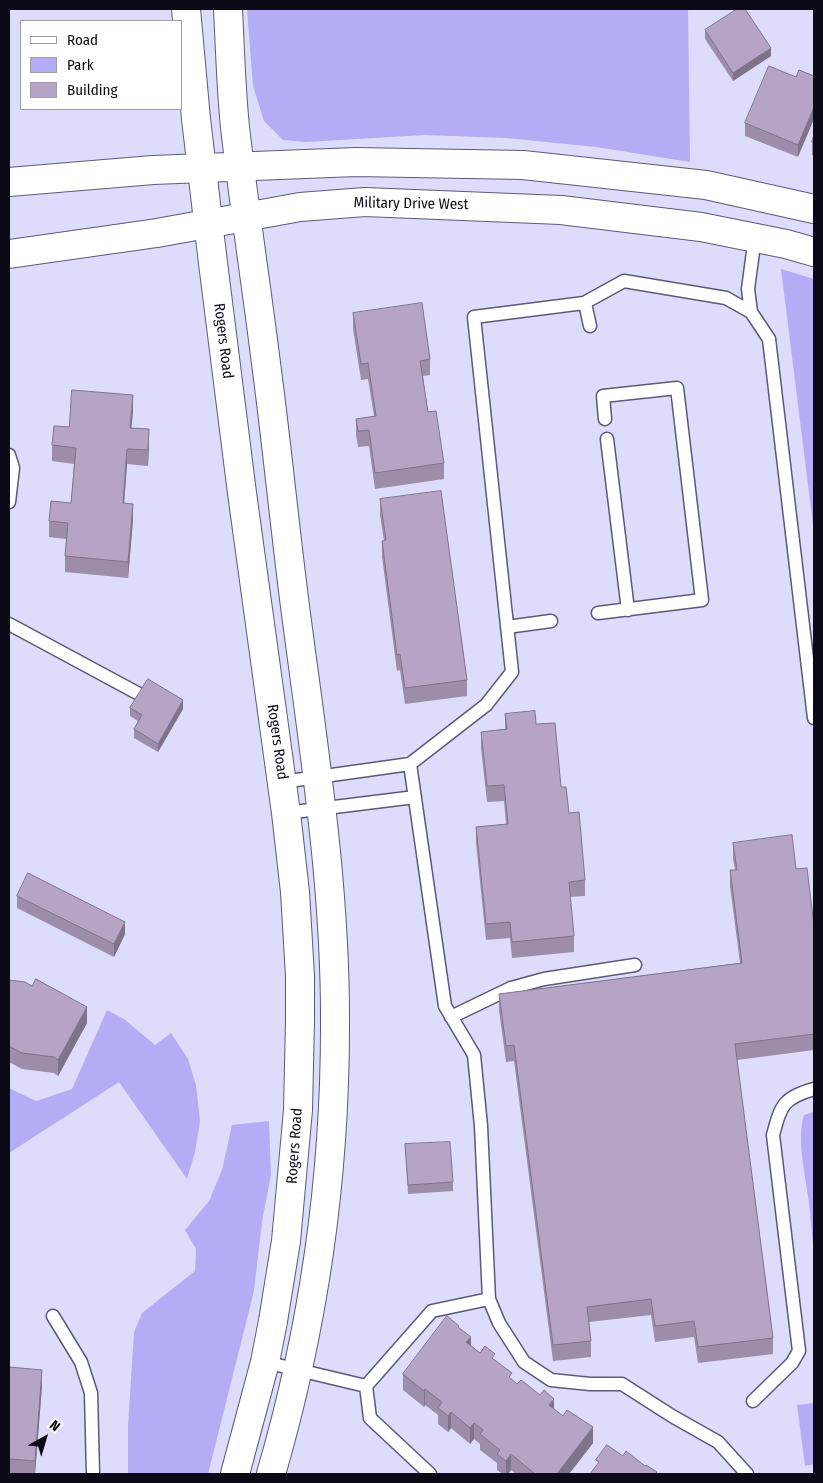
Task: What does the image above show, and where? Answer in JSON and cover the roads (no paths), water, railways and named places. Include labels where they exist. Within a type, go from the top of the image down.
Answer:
[{"type":"main road","name":"Rogers Road","points":[[186,9],[201,167],[242,493],[286,813],[295,892],[298,950],[299,1090],[286,1241],[265,1362],[234,1474]]},
{"type":"main road","points":[[228,9],[235,126],[322,808],[333,950],[335,1056],[331,1138],[323,1224],[297,1370],[283,1433],[271,1474]]},
{"type":"main road","points":[[9,182],[201,167],[356,162],[523,165],[706,185],[814,209]]},
{"type":"main road","name":"Military Drive West","points":[[9,254],[157,233],[300,206],[344,202],[449,204],[562,210],[701,228],[755,237],[814,252]]},
{"type":"lane","points":[[755,237],[748,289],[751,312],[769,339],[814,718]]},
{"type":"lane","points":[[282,782],[410,764],[486,705],[512,672],[474,317],[585,303],[624,281],[726,298],[751,312]]},
{"type":"lane","points":[[585,303],[590,326]]},
{"type":"lane","points":[[598,613],[702,600],[677,388],[603,396],[605,420]]},
{"type":"lane","points":[[607,439],[628,610]]},
{"type":"lane","points":[[9,455],[13,468],[9,502]]},
{"type":"lane","points":[[507,627],[551,621]]},
{"type":"lane","points":[[9,624],[139,694]]},
{"type":"lane","points":[[410,764],[445,1006],[474,1056],[481,1126],[488,1299],[499,1323],[524,1362],[551,1380],[590,1384],[622,1384],[672,1416],[718,1442],[747,1474]]},
{"type":"lane","points":[[286,813],[415,797]]},
{"type":"lane","points":[[451,1017],[511,988],[544,979],[635,964]]},
{"type":"lane","points":[[753,1401],[792,1363],[799,1351],[773,1135],[780,1111],[789,1098],[814,1089]]},
{"type":"lane","points":[[430,1474],[370,1418],[366,1386],[432,1311],[488,1299]]},
{"type":"lane","points":[[53,1316],[81,1362],[91,1393],[93,1474]]},
{"type":"lane","points":[[265,1362],[366,1386]]}]
